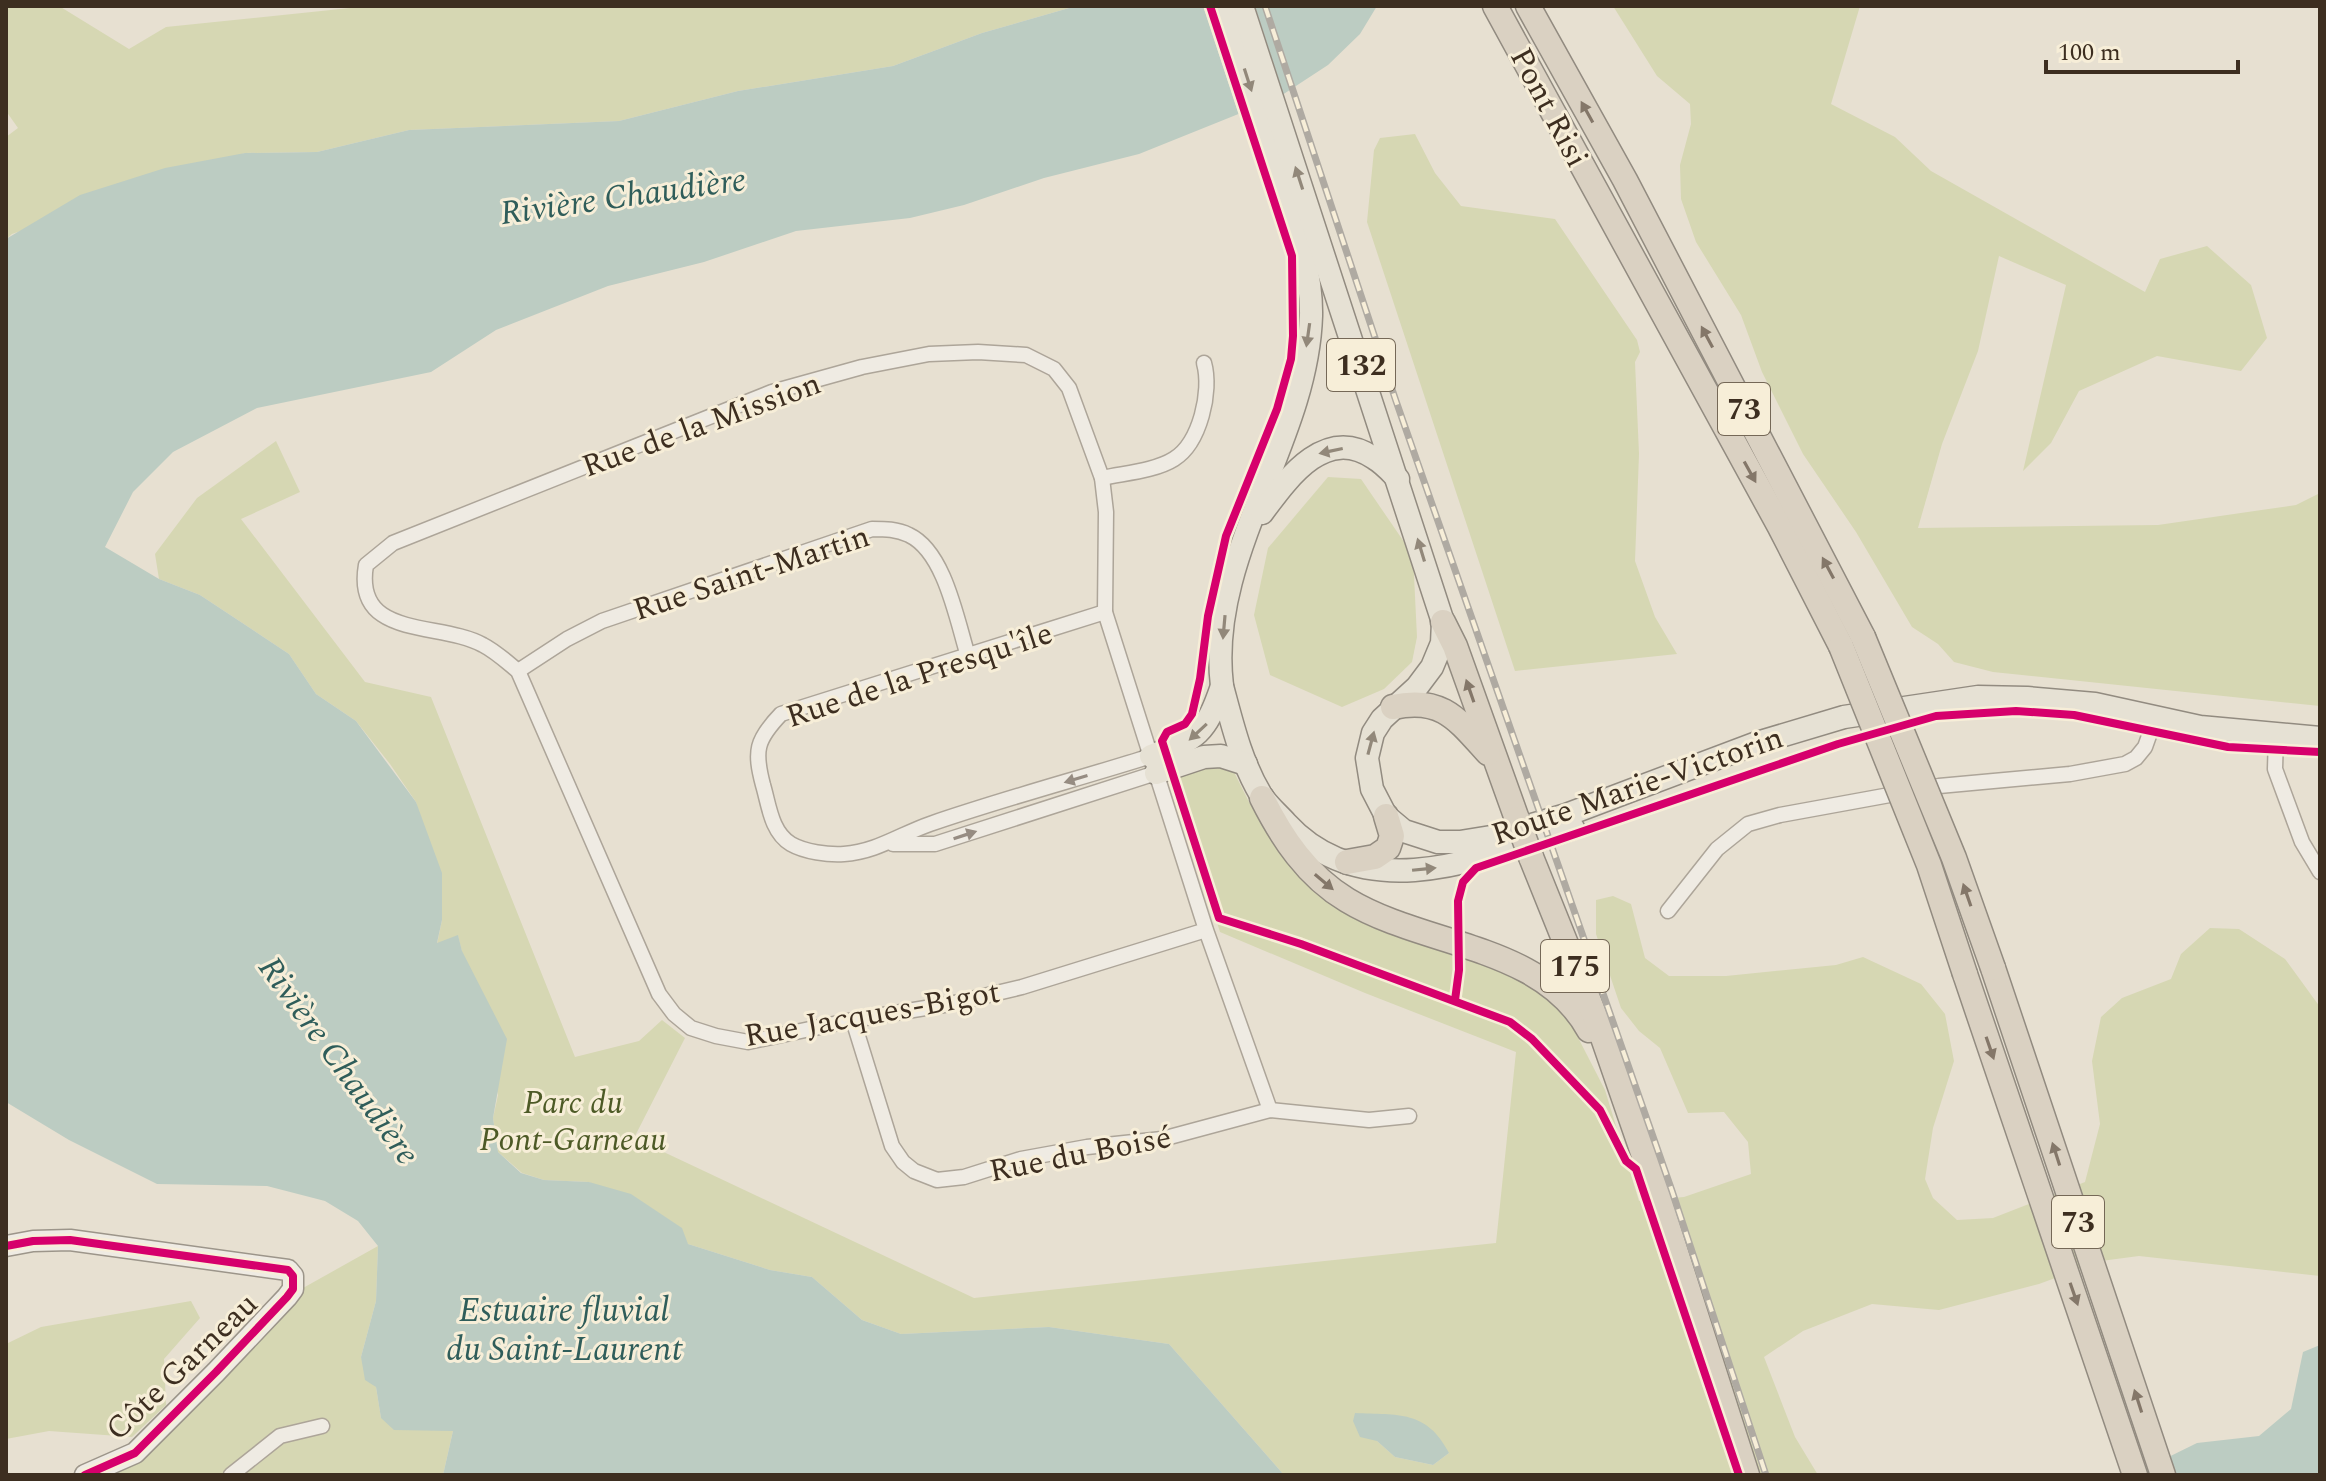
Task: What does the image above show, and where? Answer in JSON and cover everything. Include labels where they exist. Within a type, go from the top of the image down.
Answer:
[{"type":"highway","name":"Pont Risi","points":[[1495,6],[1773,515],[1852,642]]},
{"type":"highway","name":"Pont Risi","points":[[1528,6],[1625,180],[1852,642]]},
{"type":"highway","name":"175","points":[[1443,622],[1455,646],[1531,857],[1599,1026],[1658,1196],[1747,1475]]},
{"type":"highway","name":"73","points":[[1852,642],[1954,858],[2163,1475]]},
{"type":"highway","name":"73","points":[[1852,642],[2135,1475]]},
{"type":"highway","points":[[1393,707],[1412,703],[1436,706],[1452,715],[1495,761]]},
{"type":"highway","name":"175","points":[[1262,798],[1293,852],[1319,879],[1346,900],[1406,929],[1531,971],[1559,991],[1578,1010],[1615,1077]]},
{"type":"highway","points":[[1347,862],[1375,857],[1388,848],[1392,836],[1386,816]]},
{"type":"main road","name":"132","points":[[1224,6],[1398,479],[1443,622],[1442,643],[1432,667],[1417,687],[1393,707],[1373,733],[1367,758],[1372,789],[1386,816]]},
{"type":"main road","name":"132","points":[[1242,6],[1314,255],[1311,316],[1300,383],[1234,568],[1226,607],[1220,673],[1222,686],[1246,764],[1262,798]]},
{"type":"main road","points":[[1247,533],[1302,464],[1324,451],[1344,448],[1360,451],[1374,457],[1398,479]]},
{"type":"main road","points":[[1154,765],[1193,739],[1207,725],[1222,686]]},
{"type":"main road","name":"Route Marie-Victorin","points":[[1386,816],[1404,831],[1438,842],[1491,837],[1566,815],[1786,734],[1844,717],[1978,697],[2095,704],[2200,727],[2320,738]]},
{"type":"main road","name":"Route Marie-Victorin","points":[[1262,798],[1309,845],[1347,862],[1380,870],[1435,868],[1484,858],[1759,757],[1926,706]]},
{"type":"main road","points":[[1154,765],[1221,756],[1246,764]]},
{"type":"street","name":"Rue de la Mission","points":[[518,671],[482,644],[383,616],[370,604],[363,583],[366,565],[393,543],[772,392],[862,367],[929,354],[978,352],[1026,355],[1054,369],[1069,388],[1102,478],[1106,512],[1105,612],[1206,930],[1270,1110]]},
{"type":"street","points":[[1102,478],[1164,464],[1177,458],[1188,444],[1205,405],[1207,373],[1204,363]]},
{"type":"street","name":"Rue Saint-Martin","points":[[518,671],[567,639],[602,621],[872,529],[892,529],[909,534],[922,543],[935,561],[946,586],[968,656]]},
{"type":"street","name":"Rue de la Presqu'île","points":[[1105,612],[781,714],[763,734],[757,763],[775,827],[789,843],[814,852],[844,854],[888,844],[935,844],[1154,765]]},
{"type":"street","name":"Rue Jacques-Bigot","points":[[518,671],[659,994],[674,1014],[691,1028],[748,1042],[950,1004],[1022,987],[1206,930]]},
{"type":"street","points":[[1668,911],[1717,849],[1748,824],[1780,815],[1939,786],[2070,774],[2125,764],[2136,758],[2145,747],[2156,716]]},
{"type":"street","points":[[2276,735],[2275,769],[2302,842],[2320,872]]},
{"type":"street","name":"Rue du Boisé","points":[[853,1020],[892,1146],[914,1171],[937,1180],[964,1177],[1021,1159],[1162,1139],[1270,1110],[1369,1120],[1409,1116]]},
{"type":"street","name":"Côte Garneau","points":[[6,1246],[33,1241],[70,1240],[288,1270],[293,1276],[293,1289],[287,1297],[135,1453],[85,1475]]},
{"type":"street","points":[[231,1475],[280,1436],[322,1426]]},
{"type":"green space","points":[[6,6],[59,6],[129,49],[166,27],[369,6],[1076,6],[982,33],[893,66],[738,91],[619,121],[409,130],[317,152],[245,153],[12,234],[6,239],[6,137],[18,128],[6,111]]},
{"type":"green space","points":[[1613,6],[1860,6],[1831,104],[1895,137],[1931,171],[2145,292],[2160,259],[2207,246],[2251,285],[2267,338],[2241,371],[2157,356],[2079,391],[2051,443],[2023,471],[2066,285],[1999,256],[1978,351],[1942,444],[1918,528],[2158,525],[2296,505],[2320,493],[2320,706],[1993,672],[1954,662],[1938,644],[1912,627],[1856,532],[1803,454],[1762,372],[1741,315],[1696,242],[1681,199],[1680,165],[1691,124],[1690,104],[1657,76]]},
{"type":"green space","points":[[1415,134],[1435,173],[1461,206],[1555,219],[1637,340],[1640,352],[1635,362],[1639,454],[1635,561],[1655,617],[1677,654],[1515,671],[1367,222],[1374,150],[1380,138]]},
{"type":"green space","name":"Parc du Pont-Garneau","points":[[276,441],[300,492],[241,519],[365,682],[431,697],[575,1057],[639,1041],[662,1020],[685,1038],[634,1138],[974,1298],[1496,1243],[1516,1052],[1220,932],[1172,780],[1185,769],[1208,764],[1232,768],[1269,835],[1295,864],[1466,950],[1483,965],[1522,977],[1568,1018],[1605,1090],[1639,1201],[1684,1197],[1751,1174],[1748,1142],[1724,1112],[1688,1113],[1660,1048],[1639,1031],[1621,1008],[1596,934],[1596,900],[1613,896],[1631,904],[1645,958],[1669,976],[1726,976],[1836,965],[1863,957],[1921,984],[1945,1014],[1954,1061],[1933,1128],[1925,1179],[1933,1198],[1957,1220],[1993,1218],[2085,1182],[2100,1124],[2092,1061],[2101,1017],[2122,998],[2171,979],[2181,954],[2210,928],[2239,929],[2285,959],[2320,1007],[2320,1276],[2139,1256],[2101,1261],[2039,1284],[1939,1310],[1872,1304],[1803,1331],[1764,1357],[1795,1437],[1818,1475],[1284,1475],[1169,1344],[1049,1327],[901,1334],[862,1320],[812,1277],[770,1270],[688,1244],[589,1182],[544,1180],[522,1173],[498,1152],[493,1118],[498,1095],[458,936],[437,944],[442,920],[416,802],[356,721],[316,694],[289,654],[200,595],[159,579],[155,554],[197,498]],"holes":[[[1377,1441],[1449,1453],[1433,1465],[1395,1457]]]},
{"type":"green space","points":[[1328,477],[1361,479],[1413,555],[1417,637],[1412,662],[1384,689],[1342,707],[1270,675],[1254,615],[1268,548]]},
{"type":"green space","points":[[378,1246],[376,1301],[361,1357],[376,1387],[381,1418],[453,1431],[443,1475],[85,1475],[135,1453],[287,1297]]},
{"type":"green space","points":[[191,1301],[200,1318],[164,1359],[166,1405],[132,1437],[49,1431],[6,1439],[6,1344],[41,1327]]},
{"type":"water","points":[[1076,6],[1377,6],[1360,34],[1328,65],[1276,99],[1139,154],[1044,178],[964,205],[910,218],[796,231],[704,262],[608,286],[496,330],[431,372],[257,408],[173,452],[133,492],[105,547],[159,579],[200,595],[289,654],[316,694],[356,721],[416,802],[442,873],[442,920],[437,943],[458,935],[462,951],[507,1039],[493,1118],[498,1152],[521,1173],[544,1180],[589,1182],[631,1194],[682,1228],[688,1244],[770,1270],[812,1277],[862,1320],[901,1334],[1049,1327],[1169,1344],[1284,1475],[443,1475],[453,1431],[394,1430],[381,1418],[376,1387],[365,1380],[361,1357],[376,1301],[378,1246],[358,1221],[325,1201],[267,1186],[157,1184],[69,1140],[6,1102],[6,239],[80,195],[165,168],[245,153],[317,152],[409,130],[619,121],[738,91],[893,66],[982,33]]},
{"type":"water","points":[[2320,1345],[2320,1475],[2132,1475],[2197,1443],[2259,1436],[2291,1409],[2303,1352]]},
{"type":"water","points":[[1355,1413],[1398,1415],[1421,1422],[1431,1429],[1449,1453],[1433,1465],[1395,1457],[1377,1441],[1360,1437],[1353,1421]]},
{"type":"pier","points":[[1203,6],[1255,6],[1285,99],[1240,118]]},
{"type":"railway","points":[[1265,6],[1396,401],[1672,1191],[1766,1475]]},
{"type":"cycle path","points":[[1210,6],[1292,256],[1293,336],[1291,359],[1277,409],[1226,536],[1208,616],[1192,714],[1185,724],[1167,732],[1162,741],[1219,918],[1301,944],[1510,1022],[1532,1039],[1600,1110],[1626,1161],[1636,1169],[1739,1475]]},
{"type":"cycle path","points":[[1455,1000],[1459,970],[1458,901],[1463,882],[1476,868],[1838,744],[1936,716],[2016,711],[2074,715],[2228,747],[2320,752]]},
{"type":"cycle path","points":[[6,1246],[33,1241],[70,1240],[288,1270],[293,1276],[293,1289],[287,1297],[135,1453],[85,1475]]},
{"type":"water label","name":"Rivière Chaudière","points":[[623,195]]},
{"type":"water label","name":"Rivière Chaudière","points":[[340,1060]]},
{"type":"water label","name":"Estuaire fluvial du Saint-Laurent","points":[[564,1328]]}]
